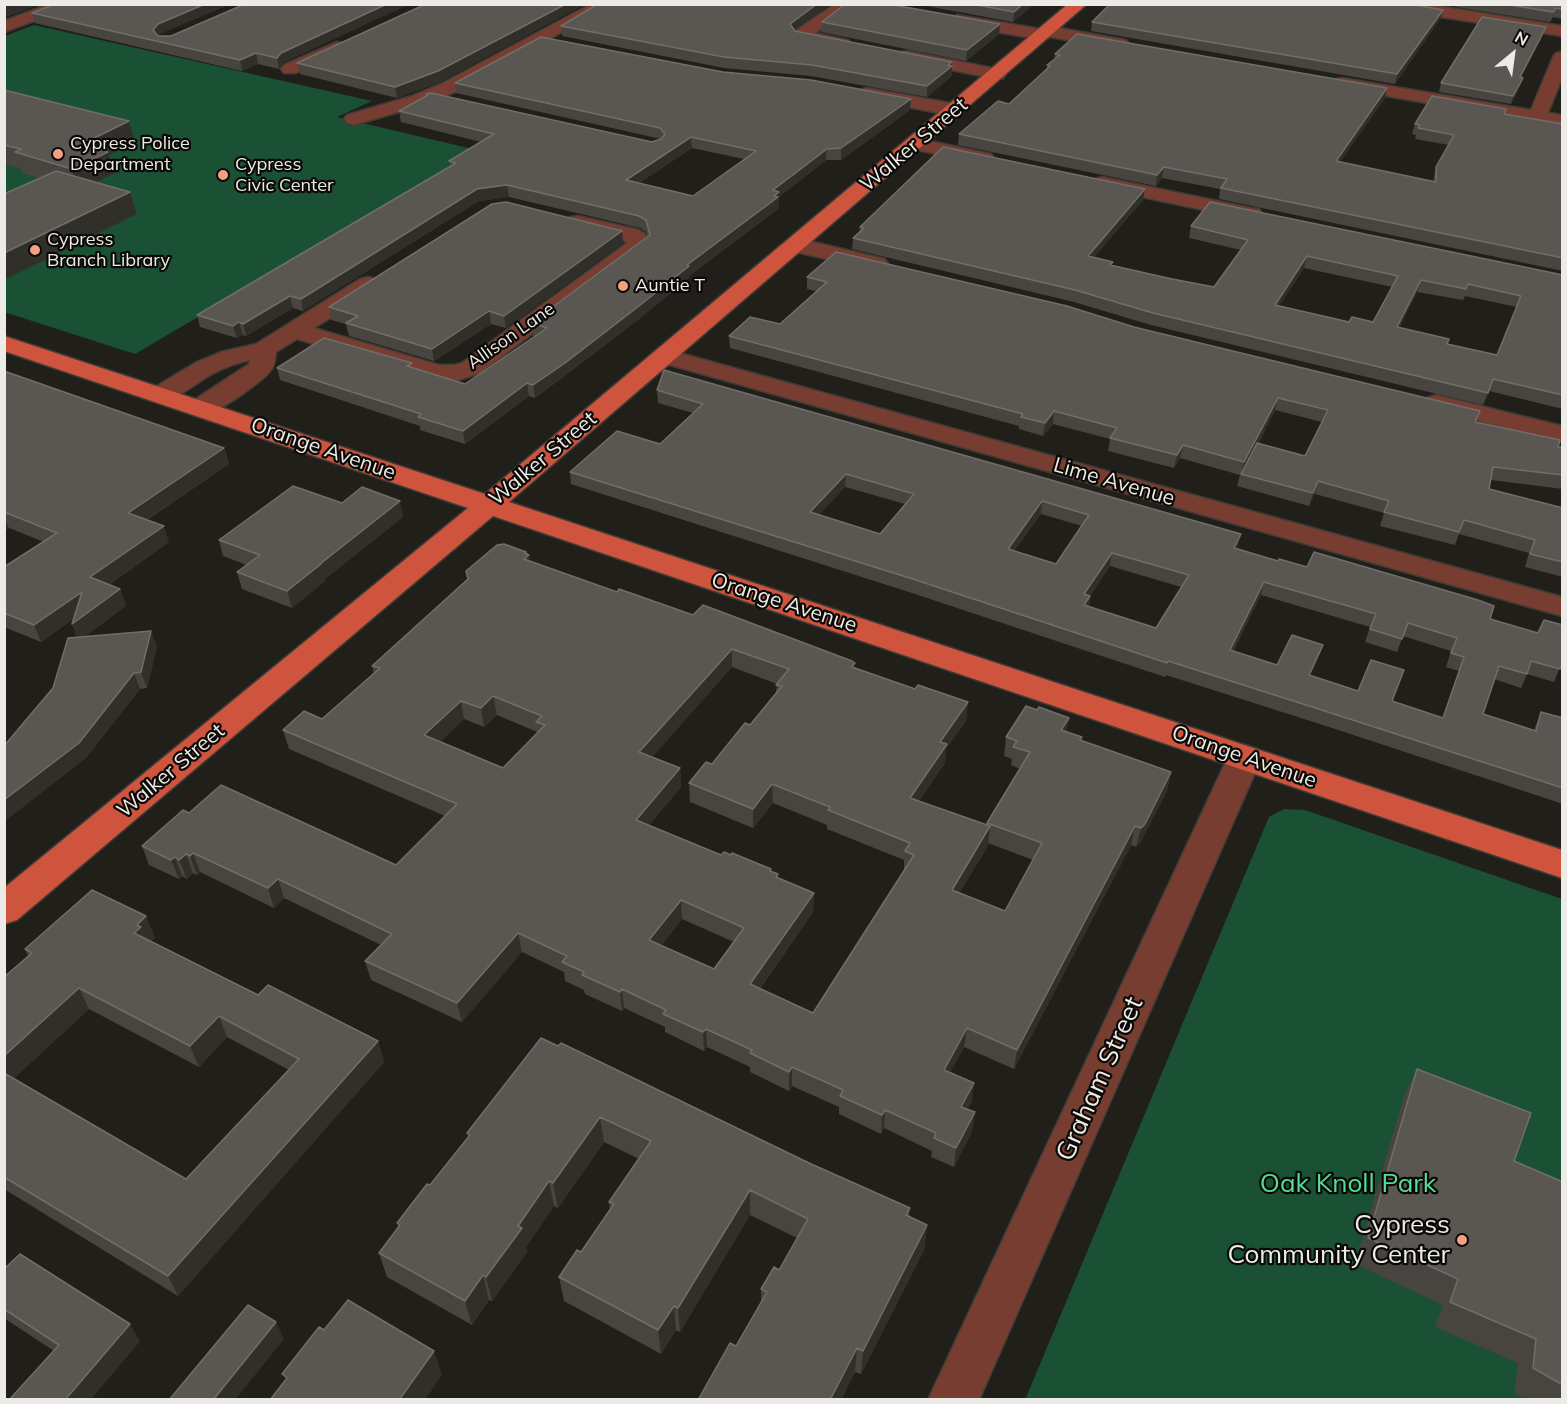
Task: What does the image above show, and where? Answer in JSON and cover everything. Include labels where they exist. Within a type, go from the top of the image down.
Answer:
[{"type":"main road","name":"Walker Street","points":[[4,910],[489,505],[1079,4]]},
{"type":"main road","name":"Orange Avenue","points":[[4,343],[1563,864]]},
{"type":"street","points":[[10,22],[65,4]]},
{"type":"street","points":[[354,119],[432,95],[604,4]]},
{"type":"street","points":[[847,4],[801,34],[861,48]]},
{"type":"street","points":[[1391,4],[1563,31]]},
{"type":"street","points":[[939,17],[1142,48]]},
{"type":"street","points":[[290,69],[356,39]]},
{"type":"street","points":[[540,39],[563,44]]},
{"type":"street","points":[[895,54],[997,74]]},
{"type":"street","points":[[1537,117],[1563,57]]},
{"type":"street","points":[[1329,80],[1563,121]]},
{"type":"street","points":[[855,91],[955,110]]},
{"type":"street","points":[[432,95],[466,103]]},
{"type":"street","points":[[915,144],[1005,163]]},
{"type":"street","points":[[1087,180],[1275,219]]},
{"type":"street","name":"Allison Lane","points":[[294,330],[436,372],[456,373],[471,368],[638,244],[637,239],[631,235],[553,216]]},
{"type":"street","points":[[796,245],[899,270]]},
{"type":"street","points":[[159,394],[204,368],[230,357],[264,350],[386,272]]},
{"type":"street","points":[[200,408],[245,380],[261,367],[264,350]]},
{"type":"street","name":"Lime Avenue","points":[[665,356],[1563,607]]},
{"type":"street","points":[[1415,398],[1563,434]]},
{"type":"street","name":"Graham Street","points":[[953,1400],[1245,758]]},
{"type":"green space","name":"Cypress Civic Center","points":[[34,25],[372,101],[337,117],[481,151],[135,354],[4,312],[5,36]]},
{"type":"green space","name":"Oak Knoll Park","points":[[1284,809],[1305,810],[1562,899],[1562,1399],[1025,1400],[1269,817]]},
{"type":"building","points":[[55,4],[205,4],[158,24],[153,30],[158,36],[171,36],[245,4],[387,4],[281,53],[277,58],[256,53],[240,60],[32,13]]},
{"type":"building","points":[[426,4],[566,4],[438,71],[395,87],[297,63]]},
{"type":"building","points":[[598,4],[817,4],[790,24],[795,31],[952,62],[948,65],[952,66],[927,86],[812,65],[724,57],[561,26]]},
{"type":"building","points":[[845,4],[888,4],[1000,24],[967,50],[822,22]]},
{"type":"building","points":[[972,4],[1023,4],[1014,12]]},
{"type":"building","points":[[1110,4],[1410,4],[1443,10],[1397,74],[1092,22]]},
{"type":"building","points":[[1504,4],[1563,4],[1563,9],[1556,8],[1553,12]]},
{"type":"building","points":[[1482,17],[1546,27],[1520,77],[1523,78],[1513,96],[1441,83]]},
{"type":"building","points":[[1077,34],[1387,88],[1336,161],[1436,182],[1436,167],[1454,135],[1418,128],[1420,125],[1415,124],[1432,96],[1506,109],[1504,114],[1563,124],[1563,258],[1221,188],[1227,179],[1164,167],[1157,175],[959,134],[998,101],[1009,104],[1050,66],[1047,65],[1060,55],[1055,54]]},
{"type":"building","points":[[541,37],[723,72],[811,80],[911,99],[841,148],[827,149],[773,190],[779,192],[774,196],[778,197],[687,265],[689,266],[639,306],[565,363],[533,385],[527,383],[463,431],[418,417],[421,414],[277,368],[324,338],[412,363],[407,366],[465,384],[547,328],[531,323],[650,235],[646,220],[639,216],[507,185],[477,189],[301,299],[290,296],[243,324],[239,322],[233,326],[197,315],[456,163],[449,161],[494,134],[399,111],[428,95],[426,94],[431,93],[652,142],[661,139],[665,134],[660,128],[455,83]],"holes":[[[691,137],[756,151],[693,196],[626,180]]]},
{"type":"building","name":"Cypress Police Department","points":[[4,90],[129,121],[80,145],[108,152],[72,169],[15,152],[21,149],[4,145]]},
{"type":"building","points":[[943,147],[1145,189],[1088,256],[1113,262],[1110,265],[1172,279],[1214,287],[1248,240],[1191,226],[1210,202],[1563,275],[1563,395],[1493,379],[1488,393],[1153,313],[1075,290],[853,238],[864,228],[860,227]],"holes":[[[1307,256],[1398,276],[1373,322],[1352,317],[1349,322],[1275,305]],[[1421,280],[1466,289],[1468,284],[1521,296],[1497,355],[1447,344],[1449,339],[1397,327]]]},
{"type":"building","points":[[56,171],[130,192],[4,253],[4,194]]},
{"type":"building","points":[[506,202],[622,231],[504,316],[489,311],[432,349],[346,323],[358,316],[329,307],[492,204]]},
{"type":"building","points":[[836,252],[1067,306],[1134,327],[1480,411],[1475,422],[1560,440],[1558,447],[1563,447],[1563,475],[1493,467],[1489,489],[1563,508],[1563,562],[1530,554],[1535,540],[1464,520],[1459,532],[1384,512],[1389,501],[1318,481],[1313,493],[1241,474],[1257,443],[1305,456],[1328,410],[1278,398],[1244,462],[1183,445],[1177,455],[1110,438],[1117,428],[1054,411],[1045,423],[1021,417],[1023,414],[729,336],[750,317],[780,324],[827,282],[807,277]]},
{"type":"building","points":[[664,370],[1241,534],[1234,548],[1278,561],[1279,559],[1307,567],[1314,552],[1494,606],[1490,619],[1538,633],[1544,620],[1563,625],[1563,662],[1560,669],[1531,661],[1527,674],[1499,666],[1483,714],[1536,731],[1541,712],[1563,718],[1563,788],[1168,661],[1167,663],[916,580],[570,472],[617,431],[660,444],[703,404],[657,390]],"holes":[[[846,474],[914,494],[880,534],[810,512]],[[1042,501],[1089,515],[1056,564],[1008,549]],[[1112,553],[1189,575],[1156,628],[1084,605],[1090,596],[1084,594]],[[1264,582],[1376,614],[1370,629],[1402,639],[1408,623],[1457,638],[1451,653],[1464,657],[1443,718],[1392,701],[1404,670],[1371,660],[1358,691],[1309,675],[1323,645],[1292,635],[1277,665],[1230,650]]]},
{"type":"building","points":[[4,371],[224,448],[128,513],[164,526],[90,577],[120,589],[72,624],[82,592],[34,625],[4,613],[4,567],[57,533],[4,512]]},
{"type":"building","points":[[293,486],[342,503],[362,487],[400,501],[287,591],[237,572],[260,555],[219,540]]},
{"type":"building","points":[[504,544],[526,552],[529,555],[524,559],[617,592],[619,589],[693,615],[703,605],[852,661],[855,663],[852,667],[915,689],[918,685],[968,702],[940,742],[947,744],[910,798],[990,826],[952,890],[1005,911],[1042,843],[987,823],[1030,752],[1013,747],[1017,741],[1006,737],[1026,706],[1037,710],[1039,707],[1069,718],[1061,730],[1082,737],[1080,740],[1171,772],[1145,824],[1141,828],[1135,826],[1017,1050],[967,1028],[944,1070],[974,1083],[961,1107],[975,1112],[956,1148],[934,1138],[936,1133],[885,1110],[882,1115],[840,1096],[843,1090],[792,1067],[789,1072],[750,1053],[752,1050],[706,1029],[703,1032],[663,1014],[666,1010],[622,989],[620,992],[582,975],[584,972],[562,962],[567,956],[518,933],[457,1003],[365,961],[392,934],[278,879],[268,888],[193,853],[190,856],[186,854],[179,860],[175,857],[171,860],[142,846],[183,810],[189,813],[221,785],[396,865],[457,804],[283,730],[304,711],[322,719],[380,668],[372,666],[468,579],[466,571],[497,545]],"holes":[[[732,649],[789,669],[776,685],[782,686],[750,725],[745,723],[712,764],[706,762],[689,783],[753,809],[772,784],[830,807],[828,810],[910,843],[905,851],[914,855],[813,1013],[750,984],[814,893],[776,877],[778,874],[770,871],[771,869],[732,853],[731,855],[724,852],[721,855],[636,820],[680,768],[639,752]],[[493,696],[542,716],[536,722],[545,725],[503,768],[424,735],[461,701],[481,708]],[[681,900],[744,928],[714,969],[649,940]]]},
{"type":"building","points":[[151,631],[141,672],[134,673],[79,743],[4,800],[4,746],[53,688],[68,638]]},
{"type":"building","points":[[92,890],[146,916],[137,925],[141,927],[134,933],[258,995],[268,985],[378,1041],[168,1276],[4,1177],[4,1073],[186,1179],[299,1059],[219,1016],[190,1046],[79,988],[4,1056],[4,977],[32,953],[25,949]]},
{"type":"building","points":[[541,1038],[558,1046],[561,1043],[809,1163],[910,1208],[906,1215],[927,1225],[863,1351],[857,1348],[830,1400],[698,1400],[730,1343],[736,1346],[767,1292],[761,1289],[774,1267],[779,1270],[808,1219],[750,1190],[678,1308],[674,1306],[658,1330],[559,1277],[577,1250],[581,1252],[614,1204],[609,1202],[651,1141],[600,1117],[553,1183],[549,1181],[518,1226],[522,1228],[486,1277],[483,1275],[465,1301],[379,1253],[400,1225],[397,1223],[427,1184],[430,1185],[470,1135],[467,1133]]},
{"type":"building","name":"Cypress Community Center","points":[[1417,1069],[1531,1113],[1514,1161],[1563,1182],[1563,1385],[1533,1368],[1536,1339],[1450,1302],[1458,1279],[1368,1238]]},
{"type":"building","points":[[20,1254],[130,1324],[65,1400],[9,1400],[59,1345],[4,1309],[4,1269]]},
{"type":"building","points":[[348,1300],[434,1351],[399,1400],[270,1400],[287,1378],[282,1374],[319,1327],[324,1330]]},
{"type":"building","points":[[248,1305],[276,1322],[213,1400],[169,1400]]},
{"type":"place","name":"Cypress Police Department","points":[[58,154]]},
{"type":"place","name":"Cypress Civic Center","points":[[223,175]]},
{"type":"place","name":"Cypress Branch Library","points":[[35,250]]},
{"type":"place","name":"Auntie T","points":[[623,286]]},
{"type":"place","name":"Cypress Community Center","points":[[1462,1240]]}]
